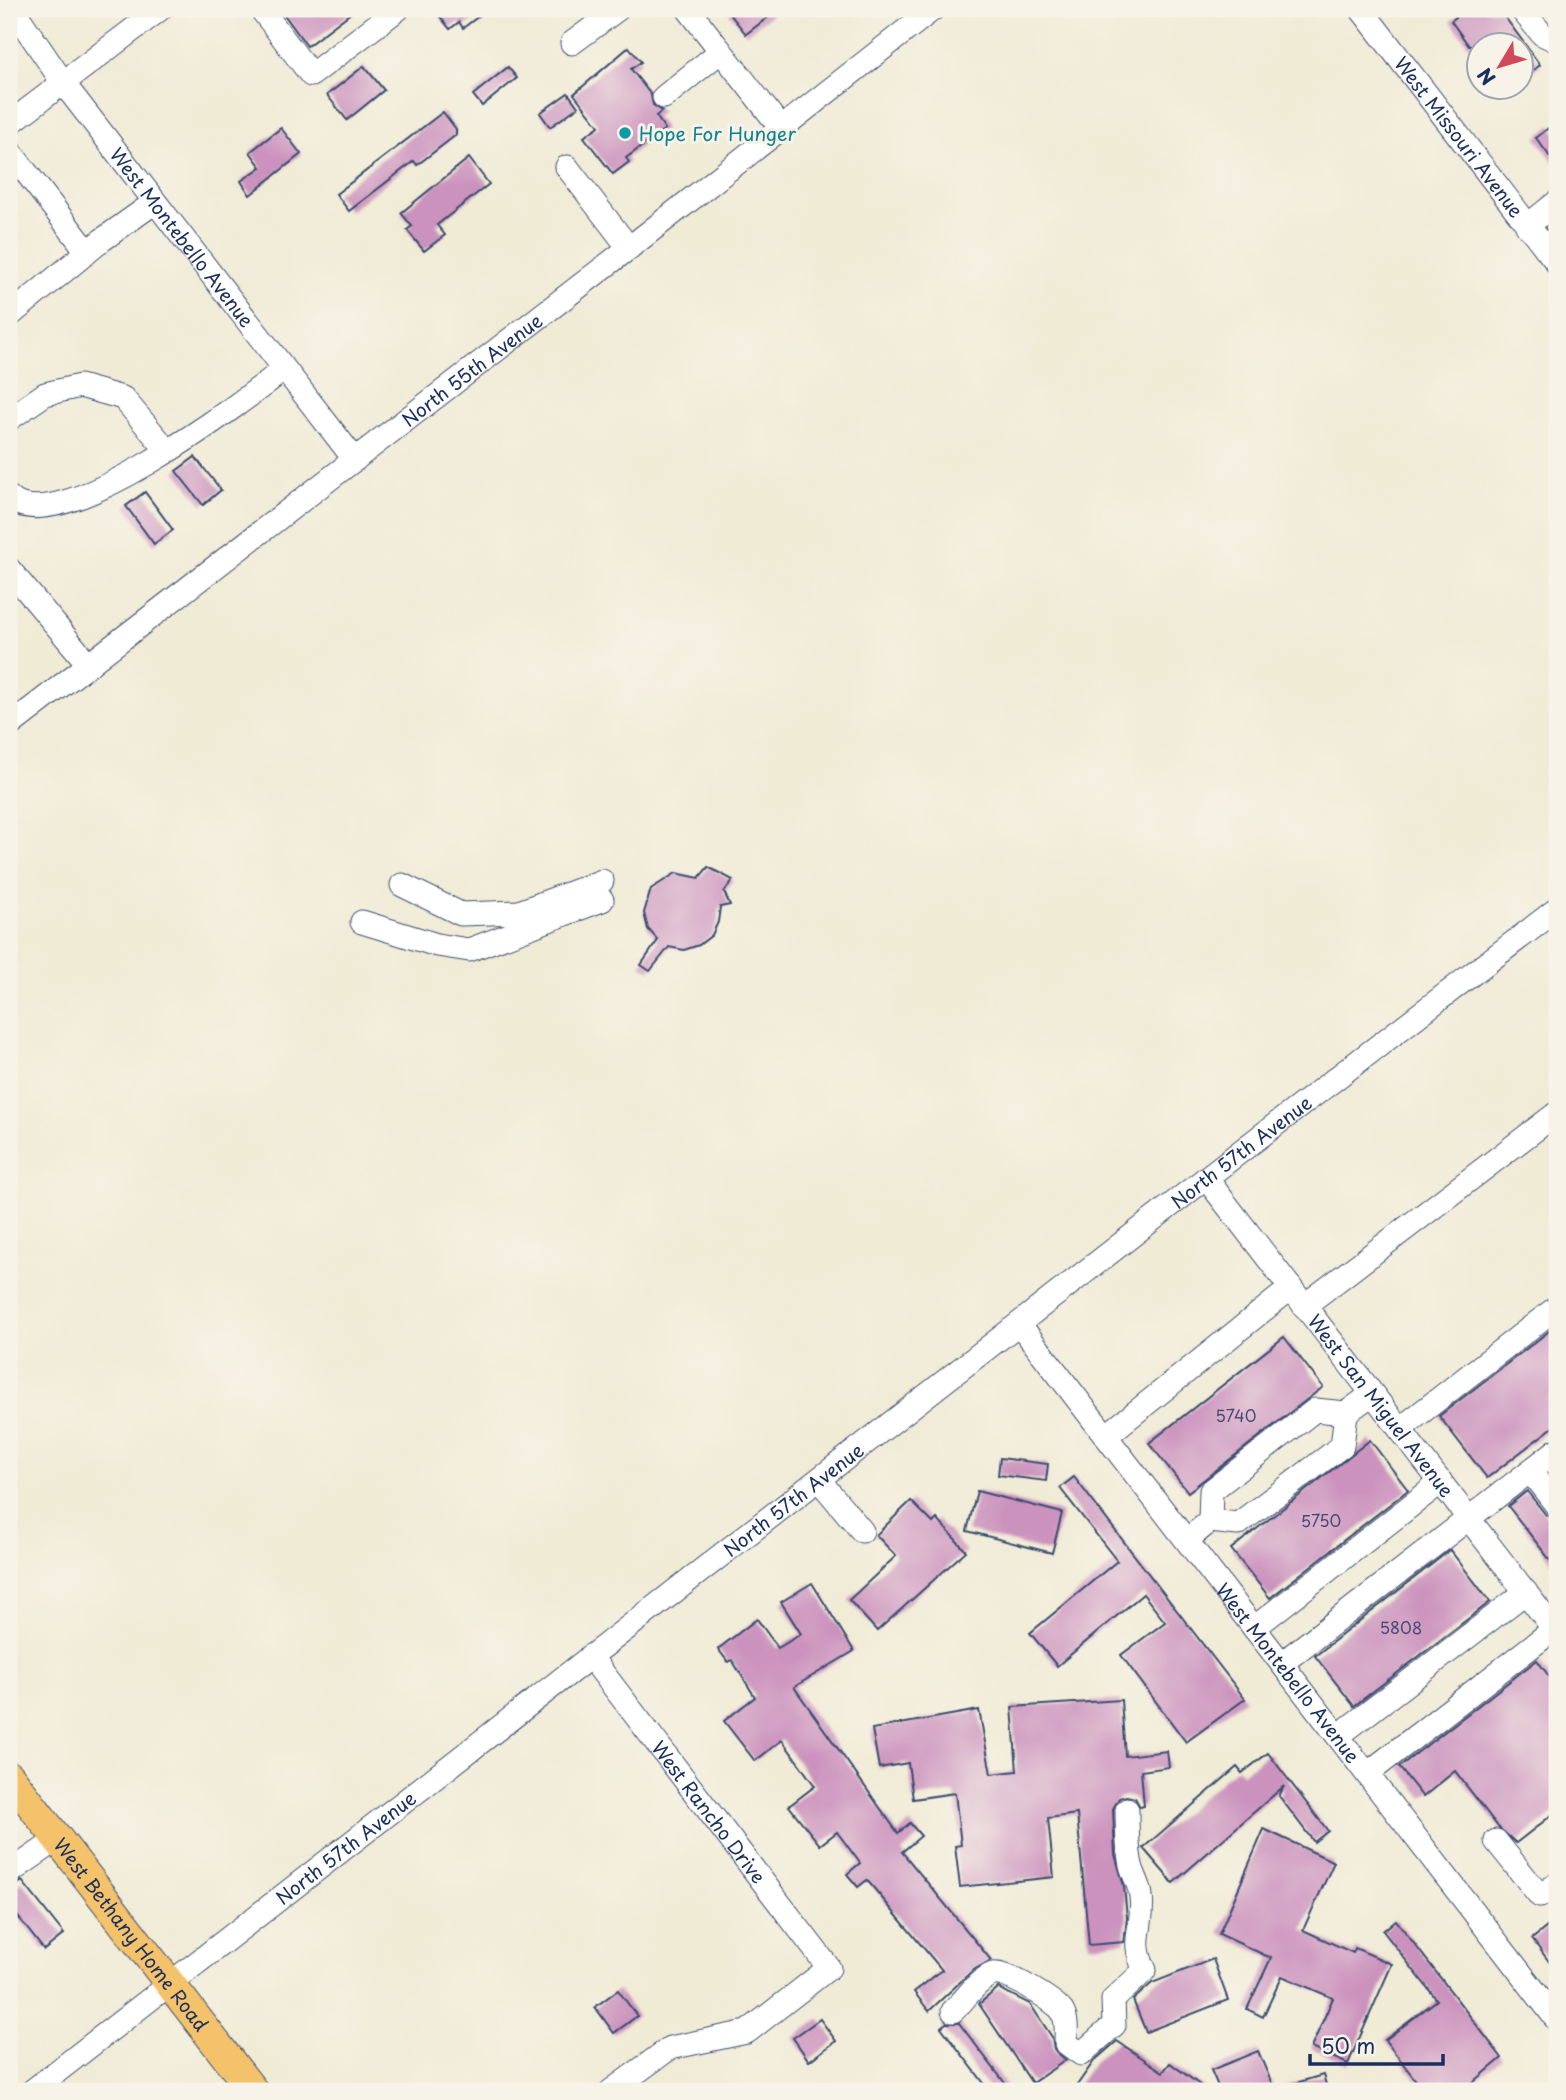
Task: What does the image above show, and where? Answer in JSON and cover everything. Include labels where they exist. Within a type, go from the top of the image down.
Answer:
[{"type":"main road","name":"West Bethany Home Road","points":[[9,1776],[253,2091]]},
{"type":"street","name":"West Montebello Avenue","points":[[13,9],[64,84],[355,460]]},
{"type":"street","points":[[9,124],[160,9]]},
{"type":"street","points":[[261,9],[311,75],[398,9]]},
{"type":"street","points":[[572,43],[618,9]]},
{"type":"street","points":[[688,9],[781,128]]},
{"type":"street","name":"North 55th Avenue","points":[[9,726],[629,248],[933,9]]},
{"type":"street","name":"West Missouri Avenue","points":[[1361,9],[1527,226],[1550,239],[1557,263]]},
{"type":"street","points":[[1521,9],[1542,34],[1557,41]]},
{"type":"street","points":[[664,97],[721,51]]},
{"type":"street","points":[[9,150],[88,251]]},
{"type":"street","points":[[567,167],[629,248]]},
{"type":"street","points":[[9,316],[88,251],[155,202]]},
{"type":"street","points":[[1527,226],[1557,202]]},
{"type":"street","points":[[9,497],[14,503],[30,508],[51,507],[75,500],[167,450],[239,405],[284,369]]},
{"type":"street","points":[[9,419],[45,394],[80,386],[123,398],[167,450]]},
{"type":"street","points":[[9,569],[89,665]]},
{"type":"street","points":[[362,922],[438,945],[469,950],[602,891],[519,912],[461,914],[402,885]]},
{"type":"street","name":"North 57th Avenue","points":[[33,2091],[57,2084],[171,1985],[590,1656],[1557,909]]},
{"type":"street","points":[[1106,1436],[1557,1113]]},
{"type":"street","name":"West San Miguel Avenue","points":[[1206,1178],[1556,1631]]},
{"type":"street","points":[[1400,1429],[1557,1307]]},
{"type":"street","name":"West Montebello Avenue","points":[[1020,1325],[1557,2020]]},
{"type":"street","points":[[1210,1521],[1211,1491],[1315,1410],[1346,1413],[1372,1394]]},
{"type":"street","points":[[1187,1540],[1210,1521],[1238,1524],[1342,1446],[1346,1413]]},
{"type":"street","points":[[1282,1663],[1557,1450]]},
{"type":"street","points":[[1530,1471],[1557,1506]]},
{"type":"street","points":[[819,1480],[862,1531]]},
{"type":"street","points":[[1254,1628],[1441,1482]]},
{"type":"street","points":[[1338,1736],[1526,1592]]},
{"type":"street","points":[[1367,1774],[1556,1631]]},
{"type":"street","name":"West Rancho Drive","points":[[590,1656],[828,1968],[747,2032],[670,2048],[611,2091]]},
{"type":"street","points":[[953,2011],[985,1979],[994,1974],[1006,1974],[1060,2008],[1066,2020],[1066,2043],[1081,2054],[1114,2025],[1113,2000],[1145,1970],[1137,1953],[1136,1938],[1143,1917],[1141,1896],[1131,1866],[1127,1810]]},
{"type":"street","points":[[9,1872],[58,1839]]},
{"type":"street","points":[[1496,1841],[1540,1896],[1557,1884]]},
{"type":"building","points":[[280,9],[356,9],[307,46]]},
{"type":"building","points":[[434,9],[488,9],[463,28],[459,22],[450,29]]},
{"type":"building","points":[[726,9],[779,9],[746,34]]},
{"type":"building","points":[[1466,9],[1499,9],[1516,32],[1464,32],[1464,39],[1451,21]]},
{"type":"building","points":[[629,47],[641,62],[631,69],[651,95],[653,105],[662,111],[656,116],[665,129],[626,158],[629,162],[613,174],[584,137],[599,126],[574,94]]},
{"type":"building","points":[[1534,57],[1540,65],[1534,70]]},
{"type":"building","points":[[364,66],[384,90],[347,120],[327,95]]},
{"type":"building","points":[[508,67],[517,78],[482,106],[473,95]]},
{"type":"building","points":[[568,93],[578,107],[550,127],[540,113]]},
{"type":"building","points":[[443,112],[456,129],[456,135],[417,165],[414,161],[349,211],[336,194]]},
{"type":"building","points":[[1551,126],[1557,134],[1557,166],[1536,138]]},
{"type":"building","points":[[281,128],[301,154],[250,195],[241,181],[261,167],[250,152]]},
{"type":"building","points":[[469,158],[489,184],[437,225],[445,235],[424,251],[407,230],[412,226],[401,213]]},
{"type":"building","points":[[195,457],[221,490],[203,505],[176,471]]},
{"type":"building","points":[[145,492],[173,530],[154,544],[126,506]]},
{"type":"building","points":[[708,867],[733,880],[724,892],[730,905],[720,907],[718,922],[712,935],[699,945],[684,950],[669,947],[650,971],[641,965],[658,940],[648,929],[644,913],[651,889],[676,873],[699,878]]},
{"type":"building","points":[[1557,1325],[1557,1424],[1487,1478],[1439,1416]]},
{"type":"building","points":[[1284,1337],[1323,1387],[1188,1492],[1149,1443]]},
{"type":"building","points":[[1370,1440],[1408,1490],[1270,1598],[1231,1549]]},
{"type":"building","points":[[1000,1458],[1048,1464],[1046,1481],[998,1475]]},
{"type":"building","points":[[1074,1477],[1245,1699],[1186,1742],[1121,1655],[1165,1622],[1143,1594],[1057,1666],[1030,1633],[1117,1561],[1060,1488]]},
{"type":"building","points":[[977,1491],[1062,1513],[1052,1553],[967,1531]]},
{"type":"building","points":[[1527,1491],[1546,1515],[1557,1520],[1557,1569],[1508,1506]]},
{"type":"building","points":[[911,1501],[933,1523],[937,1519],[966,1551],[877,1631],[849,1600],[896,1556],[876,1535]]},
{"type":"building","points":[[1450,1550],[1490,1602],[1354,1706],[1315,1656]]},
{"type":"building","points":[[812,1583],[854,1651],[794,1687],[898,1833],[910,1823],[921,1836],[902,1852],[991,1960],[972,1971],[929,2011],[914,1992],[942,1970],[867,1880],[858,1887],[847,1874],[860,1863],[837,1832],[820,1845],[789,1806],[815,1786],[782,1740],[755,1761],[724,1721],[755,1697],[732,1660],[728,1662],[718,1649],[757,1619],[778,1648],[801,1634],[781,1602]]},
{"type":"building","points":[[1537,1660],[1557,1687],[1557,1811],[1516,1843],[1499,1828],[1455,1771],[1423,1797],[1399,1767]]},
{"type":"building","points":[[1121,1700],[1125,1756],[1167,1751],[1169,1767],[1141,1771],[1144,1806],[1140,1807],[1135,1798],[1126,1796],[1119,1798],[1113,1809],[1115,1854],[1124,1886],[1127,1918],[1124,1942],[1089,1945],[1077,1814],[1048,1818],[1054,1877],[960,1887],[955,1846],[961,1845],[955,1793],[913,1799],[908,1763],[879,1768],[872,1729],[979,1710],[991,1774],[1017,1771],[1012,1707]]},
{"type":"building","points":[[1268,1753],[1328,1831],[1314,1842],[1279,1796],[1284,1786],[1173,1883],[1143,1848],[1237,1767],[1242,1773]]},
{"type":"building","points":[[1264,1829],[1334,1862],[1303,1930],[1353,1953],[1355,1948],[1392,1964],[1348,2064],[1311,2048],[1333,1998],[1282,1976],[1263,2017],[1247,2009],[1271,1958],[1219,1934]]},
{"type":"building","points":[[22,1881],[64,1934],[44,1950],[9,1905],[9,1891]]},
{"type":"building","points":[[1557,1919],[1557,1972],[1532,1939]]},
{"type":"building","points":[[1396,1920],[1502,2058],[1463,2091],[1424,2091],[1385,2040],[1437,2000],[1383,1931]]},
{"type":"building","points":[[1213,1959],[1228,2000],[1146,2032],[1133,2000],[1152,1983]]},
{"type":"building","points":[[998,1988],[1030,2004],[1052,2037],[1054,2050],[1066,2060],[1032,2083],[979,2004]]},
{"type":"building","points":[[618,1990],[637,2016],[614,2033],[595,2007]]},
{"type":"building","points":[[820,2019],[836,2041],[809,2061],[793,2038]]},
{"type":"building","points":[[946,2023],[959,2023],[1011,2091],[990,2091],[941,2027]]},
{"type":"building","points":[[1117,2041],[1163,2072],[1170,2063],[1208,2091],[1073,2091],[1094,2061]]},
{"type":"building","points":[[1258,2051],[1275,2091],[1220,2091],[1211,2070]]},
{"type":"building","points":[[1323,2075],[1328,2091],[1283,2091],[1282,2087]]},
{"type":"place","name":"Hope For Hunger","points":[[625,133]]}]
